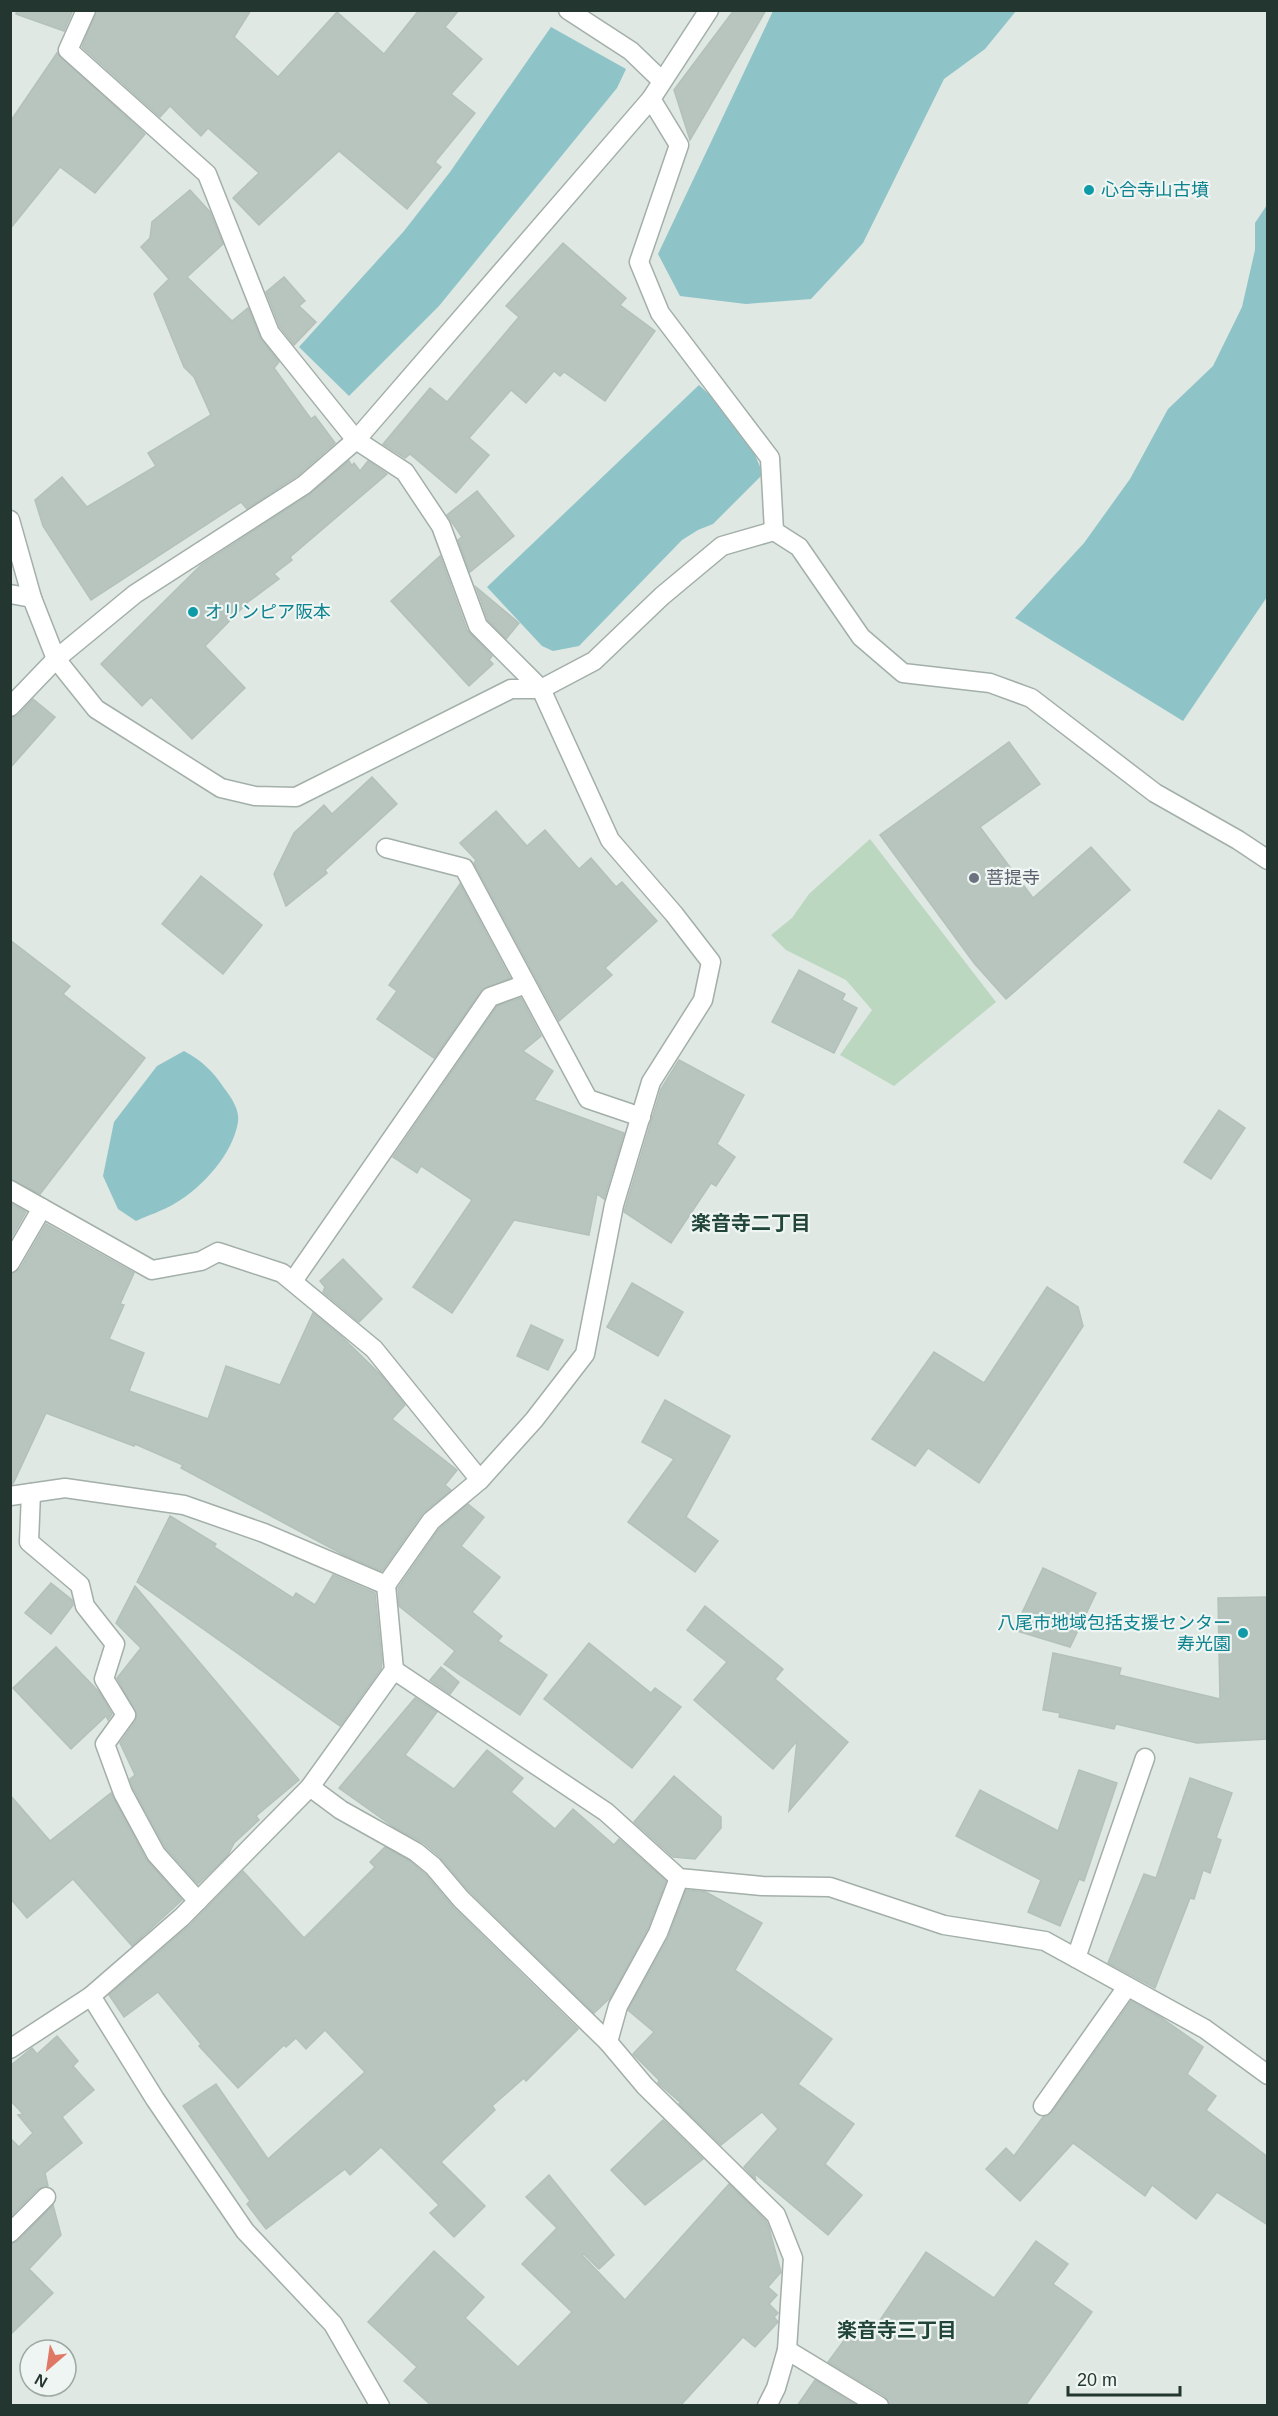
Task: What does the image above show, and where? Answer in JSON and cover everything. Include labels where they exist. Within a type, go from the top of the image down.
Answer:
[{"type":"street","points":[[10,2049],[90,1996],[182,1917],[310,1787],[394,1670],[386,1585],[431,1521],[480,1480],[534,1420],[585,1354],[614,1205],[651,1082],[703,1000],[711,962],[674,914],[610,840],[541,689],[478,626],[441,526],[405,472],[356,440],[270,333],[207,174],[68,50],[86,10]]},
{"type":"street","points":[[568,10],[631,51],[661,80]]},
{"type":"street","points":[[10,707],[56,659],[135,594],[304,485],[356,440],[651,99],[661,80],[709,10]]},
{"type":"street","points":[[651,99],[678,145],[639,262],[660,313],[770,458],[774,531]]},
{"type":"street","points":[[10,520],[32,598],[56,659],[96,709],[221,788],[255,796],[296,797],[511,689],[541,689],[594,660],[662,596],[722,546],[774,531],[799,547],[861,637],[903,673],[990,683],[1032,698],[1155,793],[1263,852]]},
{"type":"street","points":[[10,594],[32,598]]},
{"type":"street","points":[[386,848],[464,868],[588,1099],[641,1117]]},
{"type":"street","points":[[293,1281],[490,997],[526,984]]},
{"type":"street","points":[[10,1190],[152,1269],[201,1261],[218,1251],[282,1273],[374,1349],[480,1480]]},
{"type":"street","points":[[10,1263],[42,1208]]},
{"type":"street","points":[[10,1496],[65,1488],[184,1505],[264,1533],[386,1585]]},
{"type":"street","points":[[31,1493],[29,1542],[80,1585],[85,1606],[115,1644],[104,1679],[126,1715],[105,1744],[123,1793],[156,1854],[198,1901]]},
{"type":"street","points":[[394,1670],[606,1812],[679,1878],[762,1886],[830,1887],[944,1925],[1045,1941],[1205,2030],[1268,2075]]},
{"type":"street","points":[[1076,1958],[1145,1758]]},
{"type":"street","points":[[310,1787],[341,1810],[416,1852],[424,1859],[608,2042],[645,2086],[776,2215],[793,2258],[787,2350],[768,2406]]},
{"type":"street","points":[[608,2042],[618,2006],[658,1933],[679,1878]]},
{"type":"street","points":[[1042,2106],[1127,1986]]},
{"type":"street","points":[[90,1996],[155,2099],[245,2231],[333,2324],[380,2406]]},
{"type":"street","points":[[10,2233],[46,2197]]},
{"type":"street","points":[[787,2350],[879,2406]]},
{"type":"green space","points":[[870,839],[996,1002],[894,1086],[840,1055],[872,1010],[846,980],[786,950],[771,935],[792,918],[809,894]]},
{"type":"water","points":[[773,11],[1016,11],[985,49],[944,79],[863,243],[811,299],[746,304],[680,296],[658,254]]},
{"type":"water","points":[[551,27],[626,69],[617,88],[439,306],[349,396],[299,347],[404,231],[450,172]]},
{"type":"water","points":[[1267,205],[1267,597],[1183,721],[1015,618],[1084,543],[1130,479],[1168,409],[1213,366],[1242,307],[1255,250],[1255,223]]},
{"type":"water","points":[[699,385],[726,410],[748,438],[763,474],[713,524],[682,540],[579,646],[553,651],[542,646],[487,587]]},
{"type":"water","points":[[184,1051],[211,1071],[232,1100],[238,1117],[235,1134],[215,1169],[195,1189],[169,1206],[136,1221],[118,1209],[103,1176],[114,1122],[157,1066]]},
{"type":"building","points":[[17,10],[73,10],[64,31],[16,14]]},
{"type":"building","points":[[97,10],[251,10],[234,37],[278,77],[337,12],[384,54],[419,10],[459,10],[445,27],[482,59],[451,94],[475,113],[435,162],[441,167],[407,209],[339,151],[259,225],[233,198],[259,173],[208,128],[201,136],[170,106],[160,117],[82,47]]},
{"type":"building","points":[[734,10],[766,10],[690,140],[674,90]]},
{"type":"building","points":[[57,53],[145,134],[95,193],[60,167],[10,229],[10,122]]},
{"type":"building","points":[[190,190],[210,212],[223,244],[187,277],[232,321],[248,308],[260,337],[279,362],[274,368],[311,419],[315,416],[335,443],[297,476],[247,509],[241,502],[91,600],[43,526],[35,500],[62,477],[87,507],[156,466],[148,453],[211,415],[194,377],[184,367],[154,294],[169,279],[141,247],[150,238],[152,222]]},
{"type":"building","points":[[563,243],[626,298],[620,305],[655,331],[605,401],[564,372],[560,376],[554,371],[526,403],[511,390],[469,438],[489,455],[456,493],[410,454],[405,458],[383,444],[430,388],[447,402],[519,317],[506,306]]},
{"type":"building","points":[[284,277],[305,301],[299,306],[316,322],[294,345],[280,327],[266,292]]},
{"type":"building","points":[[349,461],[352,466],[354,463],[360,471],[368,461],[387,474],[290,557],[292,560],[274,574],[279,579],[248,602],[205,646],[245,688],[192,739],[151,697],[142,706],[101,664],[201,565],[310,494]]},
{"type":"building","points":[[477,491],[514,536],[470,572],[458,540],[462,537],[447,515]]},
{"type":"building","points":[[440,556],[467,630],[492,656],[489,660],[493,664],[469,686],[391,601]]},
{"type":"building","points":[[476,587],[519,623],[506,639],[488,620]]},
{"type":"building","points":[[33,699],[55,717],[10,768],[10,718],[18,715]]},
{"type":"building","points":[[1009,742],[1040,784],[980,827],[1033,898],[1091,847],[1130,890],[1006,999],[974,963],[880,835]]},
{"type":"building","points":[[372,777],[397,804],[325,870],[327,873],[286,906],[274,874],[294,833],[324,805],[332,814]]},
{"type":"building","points":[[496,811],[527,846],[545,830],[579,869],[591,858],[616,887],[622,882],[657,921],[605,968],[612,975],[559,1021],[474,863],[476,860],[460,843]]},
{"type":"building","points":[[201,876],[262,925],[223,974],[162,924]]},
{"type":"building","points":[[460,884],[510,978],[481,991],[434,1058],[377,1019],[397,991],[389,985]]},
{"type":"building","points":[[10,940],[70,986],[63,994],[145,1058],[40,1194],[10,1179]]},
{"type":"building","points":[[799,970],[845,994],[842,1000],[857,1008],[834,1053],[772,1022]]},
{"type":"building","points":[[521,998],[541,1036],[523,1051],[553,1071],[534,1100],[624,1133],[604,1199],[597,1194],[589,1235],[514,1220],[452,1313],[413,1287],[472,1200],[421,1166],[417,1173],[393,1157],[497,1006]]},
{"type":"building","points":[[679,1060],[744,1095],[717,1144],[735,1157],[716,1186],[711,1183],[671,1243],[624,1212],[661,1089]]},
{"type":"building","points":[[1219,1110],[1245,1128],[1211,1179],[1184,1162]]},
{"type":"building","points":[[10,1203],[26,1212],[10,1240]]},
{"type":"building","points":[[46,1224],[134,1273],[120,1304],[124,1305],[109,1339],[144,1353],[129,1391],[208,1419],[226,1366],[280,1385],[313,1313],[342,1337],[381,1375],[405,1405],[392,1419],[457,1470],[445,1485],[451,1490],[422,1514],[382,1571],[344,1555],[181,1468],[183,1465],[135,1444],[134,1446],[46,1413],[13,1484],[10,1485],[10,1274],[20,1269]]},
{"type":"building","points":[[343,1259],[382,1299],[359,1322],[323,1292],[325,1287],[320,1281]]},
{"type":"building","points":[[632,1283],[683,1312],[658,1356],[607,1327]]},
{"type":"building","points":[[1047,1287],[1078,1307],[1083,1326],[979,1483],[928,1448],[915,1466],[872,1439],[934,1352],[984,1383]]},
{"type":"building","points":[[531,1325],[563,1340],[548,1370],[517,1356]]},
{"type":"building","points":[[665,1400],[730,1436],[686,1517],[718,1541],[695,1572],[628,1522],[674,1459],[642,1442]]},
{"type":"building","points":[[468,1504],[484,1517],[461,1546],[500,1577],[472,1612],[502,1636],[498,1641],[547,1675],[520,1715],[444,1664],[455,1651],[399,1606],[398,1588],[439,1529]]},
{"type":"building","points":[[170,1516],[216,1544],[214,1547],[293,1598],[296,1593],[315,1605],[333,1575],[375,1593],[381,1669],[340,1726],[137,1582]]},
{"type":"building","points":[[1043,1568],[1096,1593],[1070,1647],[1014,1630]]},
{"type":"building","points":[[51,1583],[72,1600],[73,1605],[51,1634],[25,1613]]},
{"type":"building","points":[[135,1586],[299,1780],[256,1816],[259,1820],[234,1843],[228,1855],[198,1884],[165,1847],[133,1788],[130,1779],[135,1775],[120,1743],[135,1722],[137,1715],[117,1678],[141,1648],[116,1623]]},
{"type":"building","points":[[1267,1597],[1268,1739],[1197,1743],[1116,1724],[1114,1729],[1059,1717],[1060,1713],[1043,1710],[1053,1653],[1121,1668],[1119,1675],[1220,1699],[1218,1598]]},
{"type":"building","points":[[705,1606],[783,1669],[775,1679],[848,1742],[789,1811],[797,1741],[773,1769],[694,1700],[727,1662],[687,1630]]},
{"type":"building","points":[[589,1643],[651,1693],[655,1688],[681,1707],[632,1768],[544,1699]]},
{"type":"building","points":[[56,1647],[100,1693],[112,1714],[108,1720],[106,1716],[71,1749],[13,1688]]},
{"type":"building","points":[[441,1667],[459,1682],[450,1694],[430,1680]]},
{"type":"building","points":[[415,1698],[437,1712],[405,1755],[454,1789],[487,1750],[523,1778],[511,1792],[555,1829],[573,1809],[614,1845],[619,1839],[666,1881],[648,1928],[610,1998],[594,2013],[469,1891],[440,1857],[422,1842],[394,1827],[339,1788]]},
{"type":"building","points":[[1079,1770],[1117,1783],[1084,1881],[1079,1879],[1060,1926],[1028,1912],[1041,1880],[956,1836],[980,1790],[1058,1831]]},
{"type":"building","points":[[674,1776],[721,1817],[721,1828],[695,1859],[673,1857],[634,1822]]},
{"type":"building","points":[[1190,1778],[1232,1793],[1216,1838],[1221,1840],[1210,1873],[1203,1870],[1194,1899],[1190,1898],[1155,1988],[1108,1963],[1144,1874],[1156,1878]]},
{"type":"building","points":[[111,1793],[146,1859],[182,1900],[132,1946],[73,1879],[27,1918],[10,1898],[10,1795],[50,1841]]},
{"type":"building","points":[[385,1847],[410,1861],[425,1874],[453,1907],[578,2029],[526,2081],[524,2078],[492,2106],[495,2110],[441,2162],[485,2206],[454,2237],[430,2213],[439,2205],[381,2147],[350,2175],[345,2169],[266,2229],[247,2204],[250,2201],[183,2106],[216,2084],[268,2159],[365,2072],[325,2030],[306,2049],[296,2038],[286,2047],[284,2045],[238,2088],[199,2046],[201,2044],[158,1992],[124,2017],[109,1995],[190,1925],[243,1871],[304,1938],[375,1867],[370,1862]]},
{"type":"building","points":[[686,1890],[706,1892],[762,1923],[735,1970],[832,2039],[798,2084],[854,2124],[825,2164],[862,2195],[828,2235],[754,2173],[756,2180],[744,2167],[778,2129],[762,2112],[721,2145],[679,2104],[681,2103],[658,2083],[659,2080],[633,2054],[654,2032],[628,2010],[668,1938]]},
{"type":"building","points":[[1131,2001],[1160,2017],[1203,2047],[1187,2074],[1216,2096],[1206,2110],[1268,2157],[1268,2225],[1217,2192],[1196,2219],[1152,2185],[1145,2196],[1073,2143],[1020,2201],[986,2169],[1006,2148],[1014,2156],[1043,2117],[1052,2112]]},
{"type":"building","points":[[57,2036],[78,2061],[73,2066],[94,2090],[62,2117],[82,2143],[45,2173],[48,2186],[38,2189],[10,2217],[10,2138],[19,2147],[33,2133],[18,2115],[23,2114],[10,2100],[10,2066],[32,2048],[37,2054]]},
{"type":"building","points":[[663,2120],[703,2159],[645,2205],[611,2170]]},
{"type":"building","points":[[549,2175],[614,2255],[599,2269],[584,2254],[582,2255],[625,2300],[729,2184],[766,2221],[769,2228],[781,2272],[768,2287],[777,2295],[769,2304],[778,2313],[774,2317],[778,2322],[755,2347],[743,2337],[680,2406],[432,2406],[404,2381],[417,2367],[368,2322],[434,2251],[484,2297],[465,2318],[518,2367],[572,2312],[522,2264],[557,2228],[526,2197]]},
{"type":"building","points":[[53,2205],[61,2235],[29,2269],[53,2293],[10,2335],[10,2244],[18,2241]]},
{"type":"building","points":[[1036,2241],[1068,2264],[1053,2284],[1092,2312],[1025,2406],[890,2406],[885,2396],[828,2362],[854,2327],[868,2338],[926,2252],[994,2298]]},
{"type":"building","points":[[815,2380],[857,2406],[797,2406]]},
{"type":"place","name":"心合寺山古墳","points":[[1089,190]]},
{"type":"place","name":"オリンピア阪本","points":[[193,612]]},
{"type":"place","name":"菩提寺","points":[[974,878]]},
{"type":"place","name":"八尾市地域包括支援センター 寿光園","points":[[1243,1633]]},
{"type":"district","name":"楽音寺二丁目","points":[[751,1223]]},
{"type":"district","name":"楽音寺三丁目","points":[[897,2330]]}]
